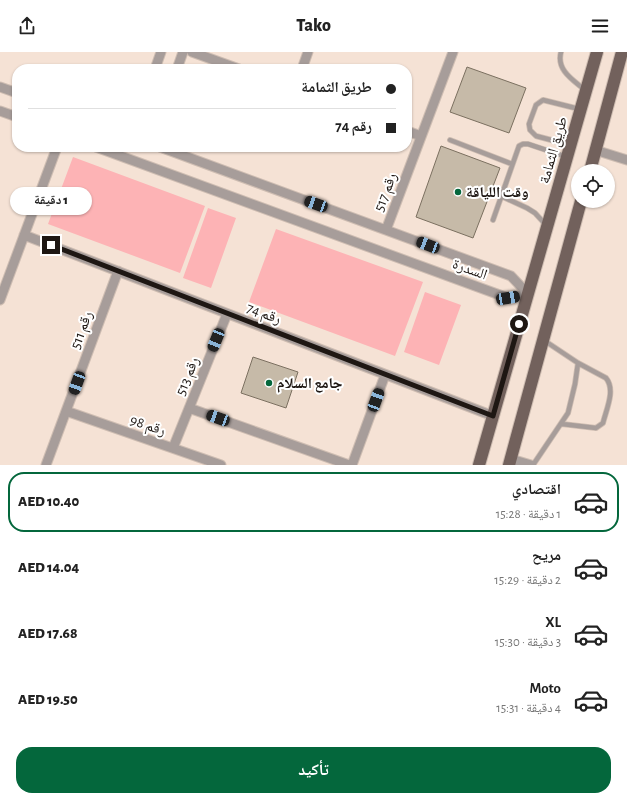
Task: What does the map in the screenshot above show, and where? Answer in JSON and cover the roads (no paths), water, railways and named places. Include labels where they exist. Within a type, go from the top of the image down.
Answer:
[{"type":"main road","name":"طريق الثمامة","points":[[479,465],[597,52]]},
{"type":"main road","points":[[592,164],[622,52]]},
{"type":"main road","points":[[510,462],[579,208]]},
{"type":"street","points":[[157,64],[161,52]]},
{"type":"street","points":[[179,64],[183,52]]},
{"type":"street","points":[[192,52],[225,64]]},
{"type":"street","points":[[304,64],[308,52]]},
{"type":"street","name":"رقم 517","points":[[386,230],[453,52]]},
{"type":"street","points":[[0,87],[12,91]]},
{"type":"street","points":[[0,111],[12,115]]},
{"type":"street","points":[[412,133],[421,136]]},
{"type":"street","points":[[596,150],[627,160]]},
{"type":"street","points":[[0,300],[56,152]]},
{"type":"street","name":"السدرة","points":[[110,152],[508,298],[528,294]]},
{"type":"street","name":"السدرة","points":[[174,152],[511,276],[528,294]]},
{"type":"street","name":"رقم 74","points":[[24,235],[493,416]]},
{"type":"street","name":"رقم 511","points":[[46,465],[118,271]]},
{"type":"street","name":"رقم 513","points":[[173,448],[227,314]]},
{"type":"street","points":[[189,408],[350,465],[385,375]]},
{"type":"street","name":"رقم 98","points":[[66,411],[221,465]]},
{"type":"street","points":[[510,462],[532,465]]},
{"type":"lane","points":[[561,52],[561,65],[565,73],[586,91]]},
{"type":"lane","points":[[571,146],[536,136],[530,130],[529,124],[536,105],[544,100],[581,110]]},
{"type":"lane","points":[[450,140],[512,164]]},
{"type":"lane","points":[[493,220],[519,146],[528,144],[567,158]]},
{"type":"lane","points":[[501,196],[535,213],[548,226]]},
{"type":"lane","points":[[543,340],[578,363],[606,378],[610,382],[611,390],[600,426],[596,428],[562,424]]},
{"type":"lane","points":[[532,465],[562,424],[568,413],[572,400],[578,363]]},
{"type":"place","name":"وقت اللياقة","points":[[458,192]]},
{"type":"place","name":"جامع السلام","points":[[269,383]]}]
